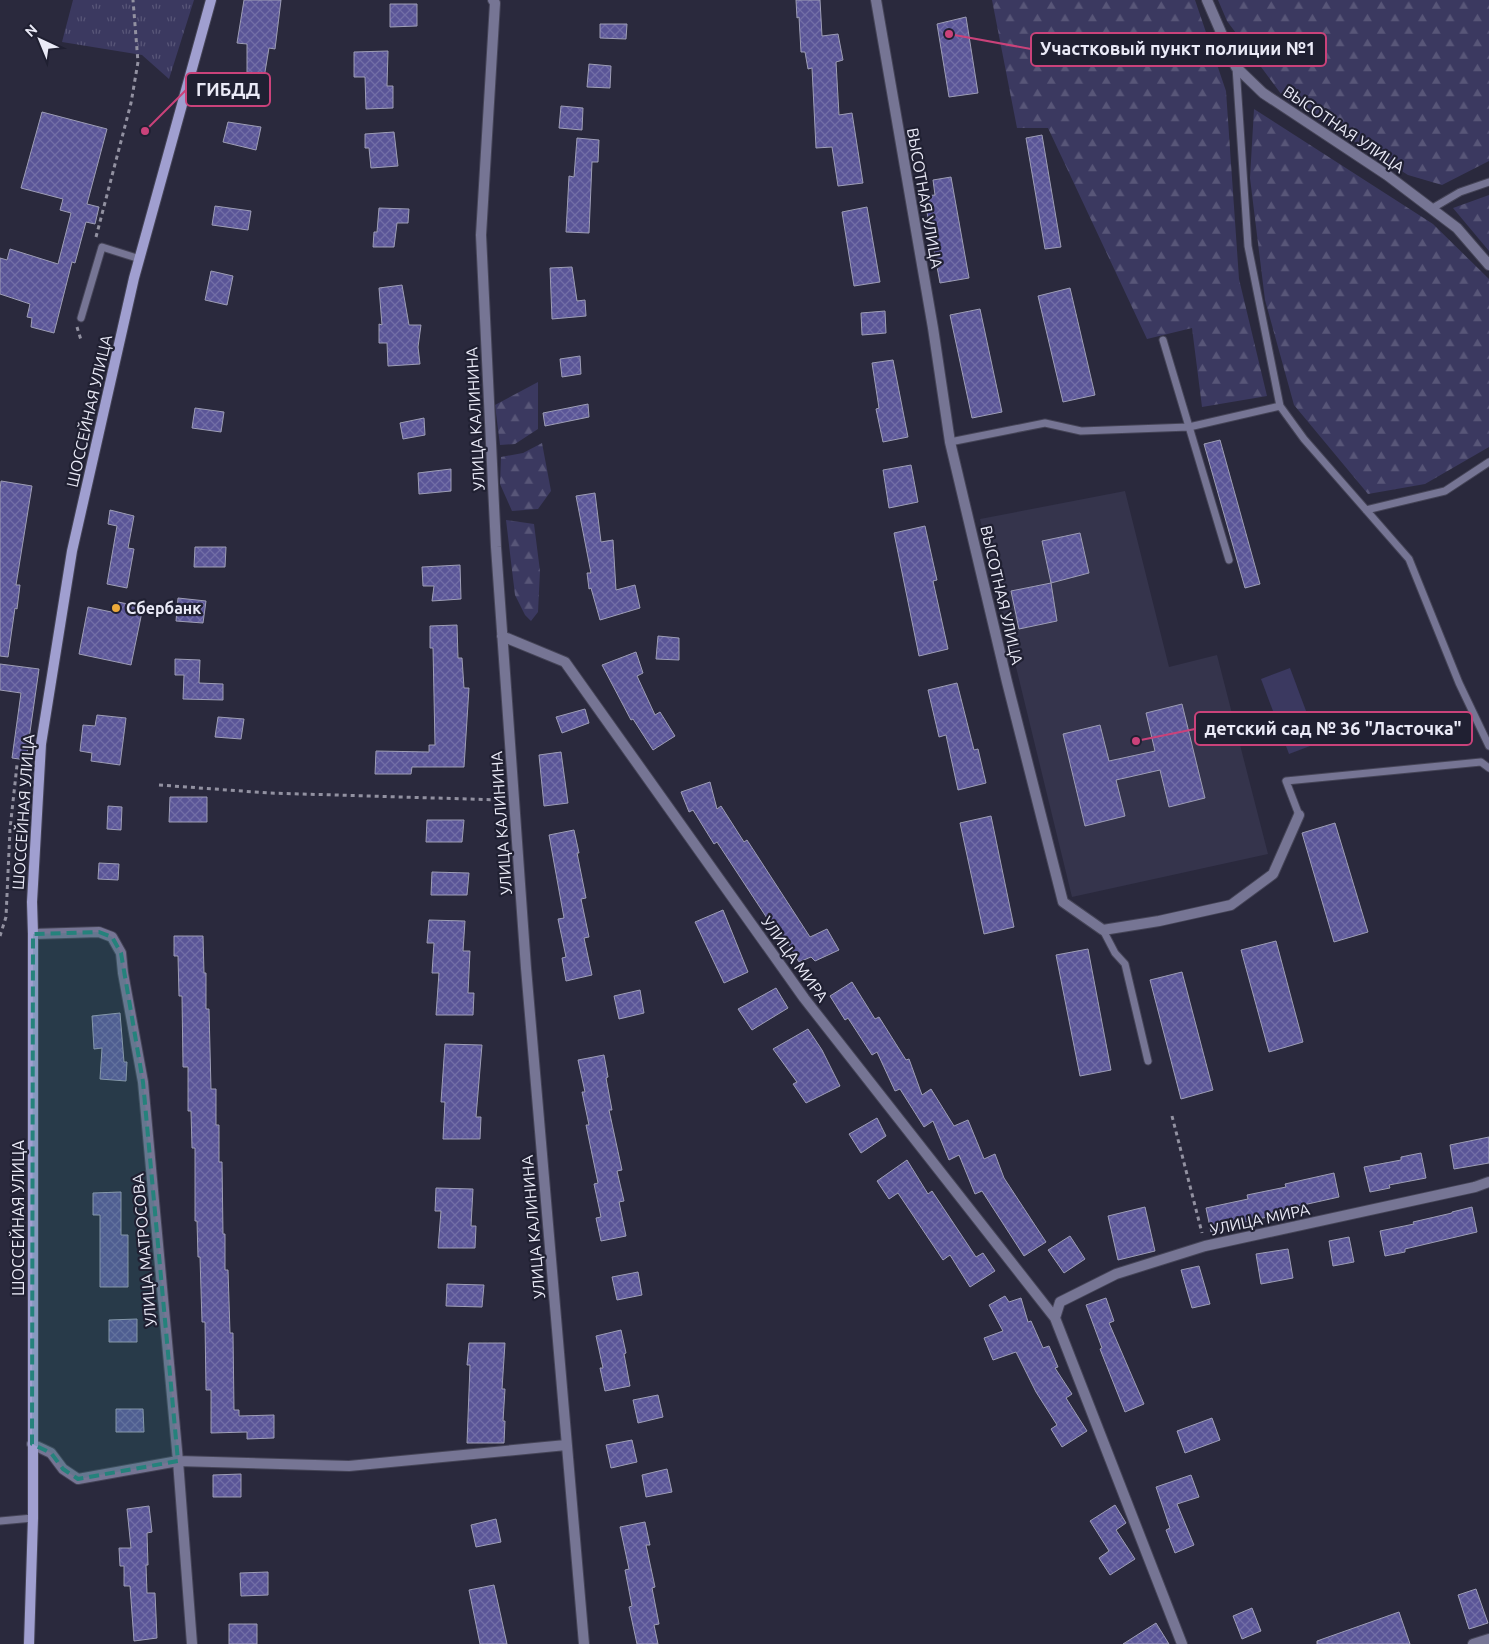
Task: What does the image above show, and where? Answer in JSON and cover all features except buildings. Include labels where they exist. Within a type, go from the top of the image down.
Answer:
[{"type":"street","name":"УЛИЦА КАЛИНИНА","points":[[493,0],[495,2],[481,236],[496,547],[526,968],[584,1644]]},
{"type":"street","name":"ВЫСОТНАЯ УЛИЦА","points":[[876,0],[950,442],[1005,672],[1063,902],[1103,930]]},
{"type":"street","name":"ВЫСОТНАЯ УЛИЦА","points":[[1207,0],[1236,67],[1263,94],[1386,175],[1457,228],[1489,264]]},
{"type":"street","name":"ШОССЕЙНАЯ УЛИЦА","points":[[29,1644],[33,1518],[32,902],[42,734],[72,551],[140,259],[211,1]]},
{"type":"street","name":"УЛИЦА МИРА","points":[[502,636],[565,662],[804,998],[1055,1318],[1182,1644]]},
{"type":"street","points":[[1103,930],[1159,921],[1231,905],[1273,874],[1299,815]]},
{"type":"street","name":"УЛИЦА МАТРОСОВА","points":[[33,934],[99,932],[112,936],[121,953],[143,1082],[178,1461],[192,1644]]},
{"type":"street","name":"УЛИЦА МИРА","points":[[1055,1318],[1060,1302],[1116,1274],[1205,1246],[1475,1187],[1489,1182]]},
{"type":"street","points":[[32,1444],[51,1453],[63,1469],[78,1479],[178,1461],[349,1466],[566,1445]]},
{"type":"street","points":[[1473,1644],[1489,1639]]},
{"type":"lane","points":[[1236,67],[1248,246],[1280,406],[1304,439],[1408,559],[1459,683],[1489,746]]},
{"type":"lane","points":[[1431,209],[1460,192],[1489,182]]},
{"type":"lane","points":[[78,319],[102,248],[140,259]]},
{"type":"lane","points":[[1163,340],[1229,560]]},
{"type":"lane","points":[[950,442],[1046,423],[1081,431],[1189,427],[1280,406]]},
{"type":"lane","points":[[1366,510],[1445,490],[1489,462]]},
{"type":"lane","points":[[1299,815],[1286,781],[1481,762],[1489,768]]},
{"type":"lane","points":[[1103,930],[1115,953],[1125,964],[1148,1061]]},
{"type":"lane","points":[[0,1521],[33,1518]]},
{"type":"path","points":[[95,244],[131,103],[138,62],[133,0]]},
{"type":"path","points":[[78,319],[81,340]]},
{"type":"path","points":[[0,936],[6,917],[10,829],[18,765]]},
{"type":"path","points":[[159,786],[270,793],[514,800]]},
{"type":"path","points":[[1172,1116],[1205,1246]]},
{"type":"highlighted area","points":[[99,932],[112,937],[121,953],[143,1082],[178,1461],[78,1479],[63,1469],[51,1453],[32,1444],[33,934]]},
{"type":"shaded area","points":[[1125,491],[1169,667],[1217,655],[1268,854],[1072,897],[980,519]]},
{"type":"green space","points":[[73,0],[194,0],[169,79],[142,55],[62,42]]},
{"type":"green space","points":[[992,0],[1195,0],[1226,91],[1239,279],[1267,396],[1202,407],[1192,328],[1147,339],[1048,128],[1017,128]]},
{"type":"green space","points":[[1218,0],[1489,0],[1489,161],[1442,185],[1408,175],[1284,98],[1227,21]]},
{"type":"green space","points":[[1254,109],[1433,224],[1489,279],[1489,447],[1425,484],[1368,494],[1294,405],[1265,300],[1250,178]]},
{"type":"green space","points":[[1489,195],[1489,251],[1453,208]]},
{"type":"green space","points":[[538,382],[538,429],[515,444],[500,445],[495,405]]},
{"type":"green space","points":[[542,443],[551,491],[538,509],[512,511],[500,484],[501,457],[523,453]]},
{"type":"green space","points":[[506,520],[534,524],[540,571],[538,612],[531,621],[525,615],[515,595]]},
{"type":"green space","points":[[1290,668],[1318,743],[1289,754],[1261,679]]},
{"type":"place","name":"Участковый пункт полиции №1","points":[[949,34]]},
{"type":"place","name":"ГИБДД","points":[[145,131]]},
{"type":"place","name":"Сбербанк","points":[[116,608]]},
{"type":"place","name":"детский сад № 36 \"Ласточка\"","points":[[1136,741]]}]
